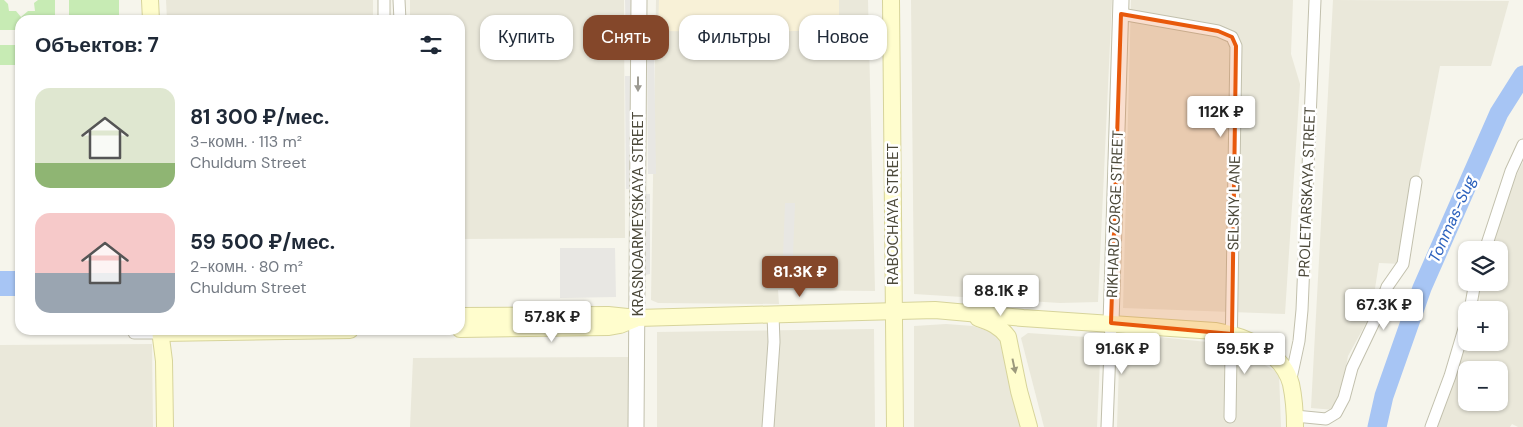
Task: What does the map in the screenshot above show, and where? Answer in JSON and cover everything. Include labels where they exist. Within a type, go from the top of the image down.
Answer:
[{"type":"main road","points":[[150,0],[151,15]]},
{"type":"main road","name":"RABOCHAYA STREET","points":[[891,0],[895,427]]},
{"type":"main road","points":[[465,316],[608,315],[637,318],[935,310],[1215,331],[1232,334],[1258,345],[1276,360],[1284,370],[1290,383],[1295,422]]},
{"type":"main road","points":[[962,312],[990,322],[1003,330],[1008,337],[1019,391],[1029,427]]},
{"type":"main road","points":[[465,329],[609,327],[637,318]]},
{"type":"main road","points":[[1008,337],[1010,330],[1023,318]]},
{"type":"main road","points":[[161,335],[164,361],[165,427]]},
{"type":"street","points":[[384,0],[384,15]]},
{"type":"street","points":[[399,0],[400,15]]},
{"type":"street","name":"KRASNOARMEYSKAYA STREET","points":[[636,427],[639,0]]},
{"type":"street","name":"PROLETARSKAYA STREET","points":[[1290,383],[1299,341],[1302,310],[1315,0]]},
{"type":"street","name":"RIKHARD ZORGE STREET","points":[[1107,427],[1121,7]]},
{"type":"street","name":"SELSKIY LANE","points":[[1121,7],[1218,30],[1232,37],[1236,46],[1230,417]]},
{"type":"street","points":[[1488,241],[1511,172],[1523,145]]},
{"type":"street","points":[[1295,422],[1326,419],[1336,413],[1344,398],[1352,368],[1374,322],[1387,287],[1403,264],[1416,182]]},
{"type":"street","points":[[768,427],[774,342],[773,315]]},
{"type":"street","points":[[1431,427],[1458,349]]},
{"type":"highlighted area","points":[[1121,14],[1218,31],[1232,37],[1236,46],[1232,334],[1111,323]]},
{"type":"shaded area","points":[[166,0],[373,0],[373,15],[167,15]]},
{"type":"shaded area","points":[[410,0],[624,0],[624,15],[583,15],[583,60],[624,60],[625,238],[465,239],[465,15],[410,15]]},
{"type":"shaded area","points":[[625,0],[633,0],[633,15],[625,15]]},
{"type":"shaded area","points":[[656,0],[868,0],[868,15],[799,15],[799,60],[869,60],[875,291],[778,290],[779,304],[658,303],[651,300],[655,60],[669,60],[669,15],[656,15]]},
{"type":"shaded area","points":[[659,0],[839,0],[839,15],[799,15],[799,31],[789,31],[789,15],[679,15],[679,31],[669,31],[669,15],[659,15]]},
{"type":"shaded area","points":[[911,0],[1112,0],[1098,302],[1060,303],[914,294]]},
{"type":"shaded area","points":[[1131,0],[1293,0],[1291,54],[1300,84],[1285,314],[1123,308]]},
{"type":"shaded area","points":[[1333,0],[1509,1],[1491,66],[1440,66],[1402,264],[1379,263],[1371,314],[1348,356],[1340,399],[1335,410],[1311,408]]},
{"type":"shaded area","points":[[647,60],[654,60],[656,174],[648,174]]},
{"type":"shaded area","points":[[625,76],[632,76],[633,189],[626,189]]},
{"type":"shaded area","points":[[1523,162],[1523,427],[1512,424],[1510,427],[1436,427],[1458,363],[1458,411],[1508,411],[1508,361],[1459,361],[1462,351],[1508,351],[1508,301],[1480,301],[1478,291],[1508,291],[1508,241],[1493,241],[1511,186]]},
{"type":"shaded area","points":[[645,194],[650,194],[650,274],[645,275]]},
{"type":"shaded area","points":[[785,203],[795,203],[793,256],[783,256]]},
{"type":"shaded area","points":[[560,248],[615,248],[616,297],[560,298]]},
{"type":"shaded area","points":[[946,324],[973,326],[999,335],[1023,427],[914,427],[914,326]]},
{"type":"shaded area","points":[[874,329],[875,427],[657,427],[657,332]]},
{"type":"shaded area","points":[[1028,333],[1101,338],[1097,427],[1044,427],[1021,338]]},
{"type":"shaded area","points":[[1120,333],[1227,344],[1279,373],[1281,427],[1117,427]]},
{"type":"shaded area","points":[[152,344],[153,427],[0,427],[0,345]]},
{"type":"shaded area","points":[[628,357],[629,427],[410,427],[413,358]]},
{"type":"green space","points":[[0,0],[4,0],[8,4],[9,11],[16,11],[19,15],[15,15],[15,30],[0,30]]},
{"type":"green space","points":[[38,0],[55,0],[55,15],[23,15],[28,11],[35,11],[34,3]]},
{"type":"green space","points":[[69,0],[119,0],[119,15],[69,15]]},
{"type":"green space","points":[[0,45],[15,45],[15,65],[0,65]]},
{"type":"water","points":[[0,271],[15,271],[15,296],[0,296]]},
{"type":"waterway","name":"Tonmas-Sug","points":[[1377,427],[1384,396],[1422,288],[1499,113],[1523,75]]}]
